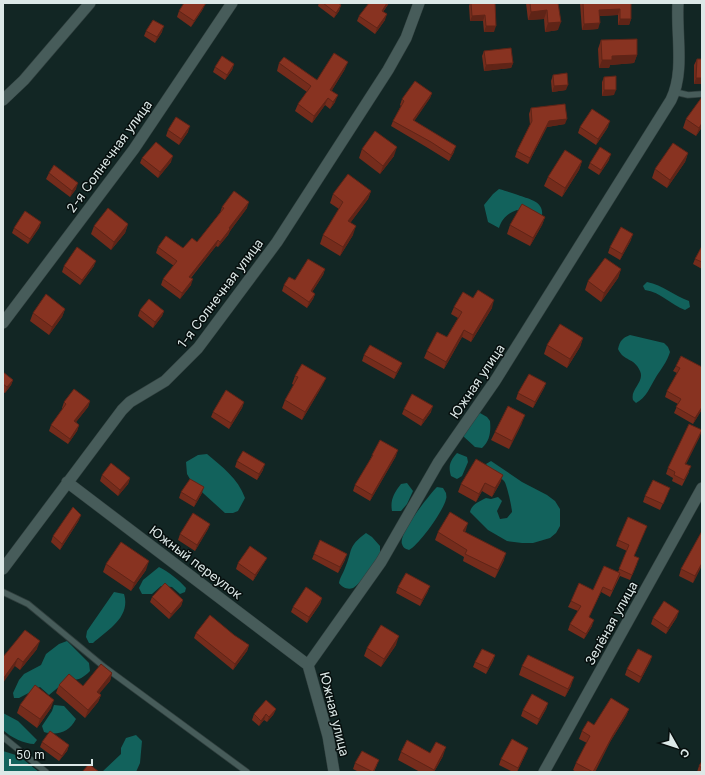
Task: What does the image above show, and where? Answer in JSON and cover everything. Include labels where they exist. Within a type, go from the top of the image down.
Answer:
[{"type":"street","points":[[3,100],[24,80],[90,3]]},
{"type":"street","name":"2-я Солнечная улица","points":[[3,322],[134,149],[232,3]]},
{"type":"street","name":"1-я Солнечная улица","points":[[3,569],[67,482],[125,407],[130,402],[165,381],[198,348],[277,242],[388,70],[406,38],[419,3]]},
{"type":"street","name":"Южная улица","points":[[334,772],[328,736],[308,665],[381,562],[438,464],[495,381],[675,92],[679,69],[678,3]]},
{"type":"street","name":"Южный переулок","points":[[67,482],[308,665]]},
{"type":"street","name":"Зелёная улица","points":[[544,772],[702,488]]},
{"type":"lane","points":[[675,92],[688,95],[702,94]]},
{"type":"lane","points":[[3,592],[28,604],[103,666],[247,772]]},
{"type":"lane","points":[[3,737],[46,772]]},
{"type":"shaded area","points":[[499,189],[534,201],[542,210],[542,215],[537,217],[517,210],[506,216],[499,228],[488,222],[484,205]]},
{"type":"shaded area","points":[[647,282],[653,283],[689,301],[690,307],[685,310],[656,293],[645,290],[643,286]]},
{"type":"shaded area","points":[[630,335],[664,343],[670,352],[666,362],[648,392],[636,403],[633,400],[633,396],[641,379],[640,371],[635,363],[623,356],[618,349],[622,340]]},
{"type":"shaded area","points":[[480,413],[487,417],[490,421],[490,432],[488,439],[482,448],[475,447],[463,436],[474,417]]},
{"type":"shaded area","points":[[457,453],[467,457],[468,462],[462,476],[457,479],[451,476],[450,466],[451,461]]},
{"type":"shaded area","points":[[207,454],[229,473],[242,491],[245,498],[238,511],[233,513],[225,513],[193,484],[187,474],[186,462],[198,455]]},
{"type":"shaded area","points":[[491,461],[522,482],[547,495],[555,501],[560,509],[560,526],[556,533],[550,538],[533,543],[507,541],[488,530],[470,512],[474,505],[481,500],[498,497],[502,501],[497,511],[500,519],[507,518],[512,512],[504,481],[493,475],[486,464]]},
{"type":"shaded area","points":[[407,483],[413,491],[407,504],[401,511],[392,511],[392,500],[395,494],[401,484]]},
{"type":"shaded area","points":[[437,487],[443,488],[446,493],[446,498],[441,511],[425,535],[409,550],[406,549],[402,544],[402,539],[409,524]]},
{"type":"shaded area","points":[[366,533],[380,546],[379,559],[356,586],[351,589],[345,588],[339,583],[351,549],[353,545]]},
{"type":"shaded area","points":[[159,567],[180,582],[186,588],[185,592],[180,594],[172,587],[161,586],[152,594],[142,594],[139,588],[143,580]]},
{"type":"shaded area","points":[[114,592],[124,594],[124,610],[117,622],[111,628],[93,643],[89,643],[86,637],[87,631]]},
{"type":"shaded area","points":[[67,641],[89,663],[90,671],[85,676],[80,678],[67,680],[49,695],[40,687],[19,698],[14,698],[13,693],[19,680],[24,674],[41,665],[46,654],[59,644]]},
{"type":"shaded area","points":[[54,705],[64,706],[76,719],[70,727],[63,732],[44,732],[42,726],[52,711]]},
{"type":"shaded area","points":[[3,713],[18,721],[37,740],[34,744],[18,740],[3,730]]},
{"type":"shaded area","points":[[136,735],[142,741],[140,763],[136,772],[102,772],[121,754],[121,748],[126,738]]},
{"type":"shaded area","points":[[3,751],[19,756],[39,772],[3,772]]},
{"type":"building","points":[[184,3],[206,3],[194,21],[179,11]]},
{"type":"building","points":[[323,3],[338,3],[341,5],[336,13]]},
{"type":"building","points":[[369,3],[387,3],[382,11],[387,14],[377,28],[359,16]]},
{"type":"building","points":[[471,3],[495,3],[496,26],[486,26],[485,15],[472,16]]},
{"type":"building","points":[[530,3],[558,3],[561,22],[548,23],[547,10],[531,12]]},
{"type":"building","points":[[583,3],[631,3],[631,19],[620,19],[620,9],[599,10],[600,23],[584,24]]},
{"type":"building","points":[[153,20],[164,26],[157,37],[146,31]]},
{"type":"building","points":[[637,39],[637,55],[612,56],[612,60],[602,60],[601,40]]},
{"type":"building","points":[[511,48],[513,63],[486,65],[484,51]]},
{"type":"building","points":[[334,53],[348,62],[330,90],[338,95],[333,102],[328,98],[314,116],[298,104],[311,86],[279,63],[284,57],[317,80]]},
{"type":"building","points":[[222,56],[234,64],[227,75],[215,67]]},
{"type":"building","points":[[697,59],[702,59],[702,78],[696,78]]},
{"type":"building","points":[[567,73],[568,85],[554,86],[553,75]]},
{"type":"building","points":[[616,76],[616,90],[604,90],[604,77]]},
{"type":"building","points":[[415,81],[432,93],[413,120],[456,146],[451,155],[393,121],[404,101],[402,99]]},
{"type":"building","points":[[702,97],[702,123],[699,128],[686,119]]},
{"type":"building","points":[[565,104],[567,119],[549,121],[530,158],[517,151],[532,121],[531,108]]},
{"type":"building","points":[[592,109],[610,121],[598,139],[580,127]]},
{"type":"building","points":[[176,117],[190,126],[181,139],[168,130]]},
{"type":"building","points":[[375,131],[397,147],[383,166],[362,149]]},
{"type":"building","points":[[156,142],[173,156],[160,172],[142,158]]},
{"type":"building","points":[[673,143],[688,153],[670,180],[655,169]]},
{"type":"building","points":[[600,147],[611,154],[601,170],[590,163]]},
{"type":"building","points":[[565,150],[582,161],[565,188],[548,177]]},
{"type":"building","points":[[54,165],[78,183],[72,191],[49,173]]},
{"type":"building","points":[[348,174],[371,191],[348,221],[356,226],[343,247],[323,235],[343,202],[333,194]]},
{"type":"building","points":[[234,191],[249,202],[220,242],[218,240],[189,277],[193,279],[182,293],[163,279],[177,261],[158,247],[166,236],[183,248],[192,238],[197,242],[224,208],[222,207]]},
{"type":"building","points":[[522,204],[545,217],[533,238],[510,225]]},
{"type":"building","points":[[108,208],[128,224],[114,242],[94,226]]},
{"type":"building","points":[[25,211],[41,222],[30,239],[14,228]]},
{"type":"building","points":[[621,227],[633,234],[622,254],[610,247]]},
{"type":"building","points":[[702,246],[702,262],[695,259]]},
{"type":"building","points":[[77,247],[96,261],[82,280],[64,266]]},
{"type":"building","points":[[605,258],[621,269],[604,293],[588,281]]},
{"type":"building","points":[[308,259],[325,269],[311,291],[315,294],[309,302],[284,285],[289,277],[295,280]]},
{"type":"building","points":[[478,290],[494,300],[473,335],[464,330],[446,362],[427,351],[437,332],[447,337],[462,312],[454,307],[463,292],[473,298]]},
{"type":"building","points":[[46,294],[65,309],[52,327],[33,313]]},
{"type":"building","points":[[149,299],[164,311],[155,322],[140,310]]},
{"type":"building","points":[[560,324],[583,338],[570,359],[547,345]]},
{"type":"building","points":[[370,345],[402,363],[396,373],[364,355]]},
{"type":"building","points":[[681,356],[702,367],[702,407],[695,418],[676,407],[681,399],[667,391],[680,368],[676,366]]},
{"type":"building","points":[[302,364],[326,378],[305,412],[285,400],[298,377],[295,376]]},
{"type":"building","points":[[3,372],[13,380],[7,387],[3,384]]},
{"type":"building","points":[[529,374],[546,383],[535,402],[518,393]]},
{"type":"building","points":[[74,389],[90,401],[74,421],[79,425],[70,439],[51,425],[66,404],[64,402]]},
{"type":"building","points":[[226,390],[244,402],[231,423],[213,412]]},
{"type":"building","points":[[412,394],[433,406],[423,420],[404,409]]},
{"type":"building","points":[[508,406],[525,415],[512,441],[495,432]]},
{"type":"building","points":[[689,424],[702,430],[685,464],[691,466],[684,480],[674,475],[675,472],[668,468]]},
{"type":"building","points":[[380,440],[398,450],[372,495],[355,485]]},
{"type":"building","points":[[243,451],[265,464],[259,474],[237,461]]},
{"type":"building","points":[[476,459],[503,475],[495,488],[485,483],[479,494],[461,484]]},
{"type":"building","points":[[111,463],[130,478],[120,490],[102,475]]},
{"type":"building","points":[[190,479],[204,487],[196,501],[181,492]]},
{"type":"building","points":[[653,480],[670,488],[663,504],[645,496]]},
{"type":"building","points":[[73,507],[81,515],[62,544],[53,536]]},
{"type":"building","points":[[450,512],[468,523],[463,531],[506,553],[498,570],[465,554],[467,550],[438,532]]},
{"type":"building","points":[[193,513],[210,524],[197,545],[180,534]]},
{"type":"building","points":[[628,517],[647,526],[634,556],[639,558],[632,575],[619,569],[629,545],[618,540]]},
{"type":"building","points":[[702,531],[702,563],[695,576],[681,569]]},
{"type":"building","points":[[320,540],[347,554],[340,567],[314,554]]},
{"type":"building","points":[[121,542],[149,561],[134,583],[106,564]]},
{"type":"building","points":[[250,546],[267,558],[255,575],[238,563]]},
{"type":"building","points":[[604,566],[620,573],[612,591],[603,587],[589,617],[594,620],[586,634],[570,624],[581,606],[571,601],[579,583],[593,590]]},
{"type":"building","points":[[406,573],[430,586],[422,600],[398,587]]},
{"type":"building","points":[[165,583],[183,600],[171,614],[152,597]]},
{"type":"building","points":[[306,587],[322,598],[309,617],[293,607]]},
{"type":"building","points":[[664,601],[679,611],[668,628],[653,618]]},
{"type":"building","points":[[210,615],[234,635],[249,645],[235,664],[196,633]]},
{"type":"building","points":[[381,625],[399,636],[384,659],[367,648]]},
{"type":"building","points":[[25,630],[40,641],[23,662],[18,658],[3,679],[3,657]]},
{"type":"building","points":[[482,649],[495,655],[488,668],[475,662]]},
{"type":"building","points":[[638,649],[652,656],[641,677],[627,669]]},
{"type":"building","points":[[528,655],[574,677],[568,689],[522,666]]},
{"type":"building","points":[[101,664],[112,673],[97,692],[101,695],[88,710],[59,685],[69,674],[83,686]]},
{"type":"building","points":[[35,685],[54,700],[40,719],[20,705]]},
{"type":"building","points":[[532,694],[548,703],[539,719],[523,710]]},
{"type":"building","points":[[611,698],[629,709],[593,772],[576,763],[590,736],[582,731],[588,721],[594,725]]},
{"type":"building","points":[[266,700],[276,709],[269,717],[266,714],[261,721],[254,714]]},
{"type":"building","points":[[50,731],[69,745],[62,756],[42,742]]},
{"type":"building","points":[[512,739],[528,748],[518,768],[501,759]]},
{"type":"building","points":[[407,740],[430,753],[436,742],[446,747],[434,770],[401,752]]},
{"type":"building","points":[[362,751],[379,760],[373,772],[355,763]]},
{"type":"building","points":[[702,761],[702,768],[699,766]]},
{"type":"building","points":[[89,764],[99,772],[82,772]]}]
